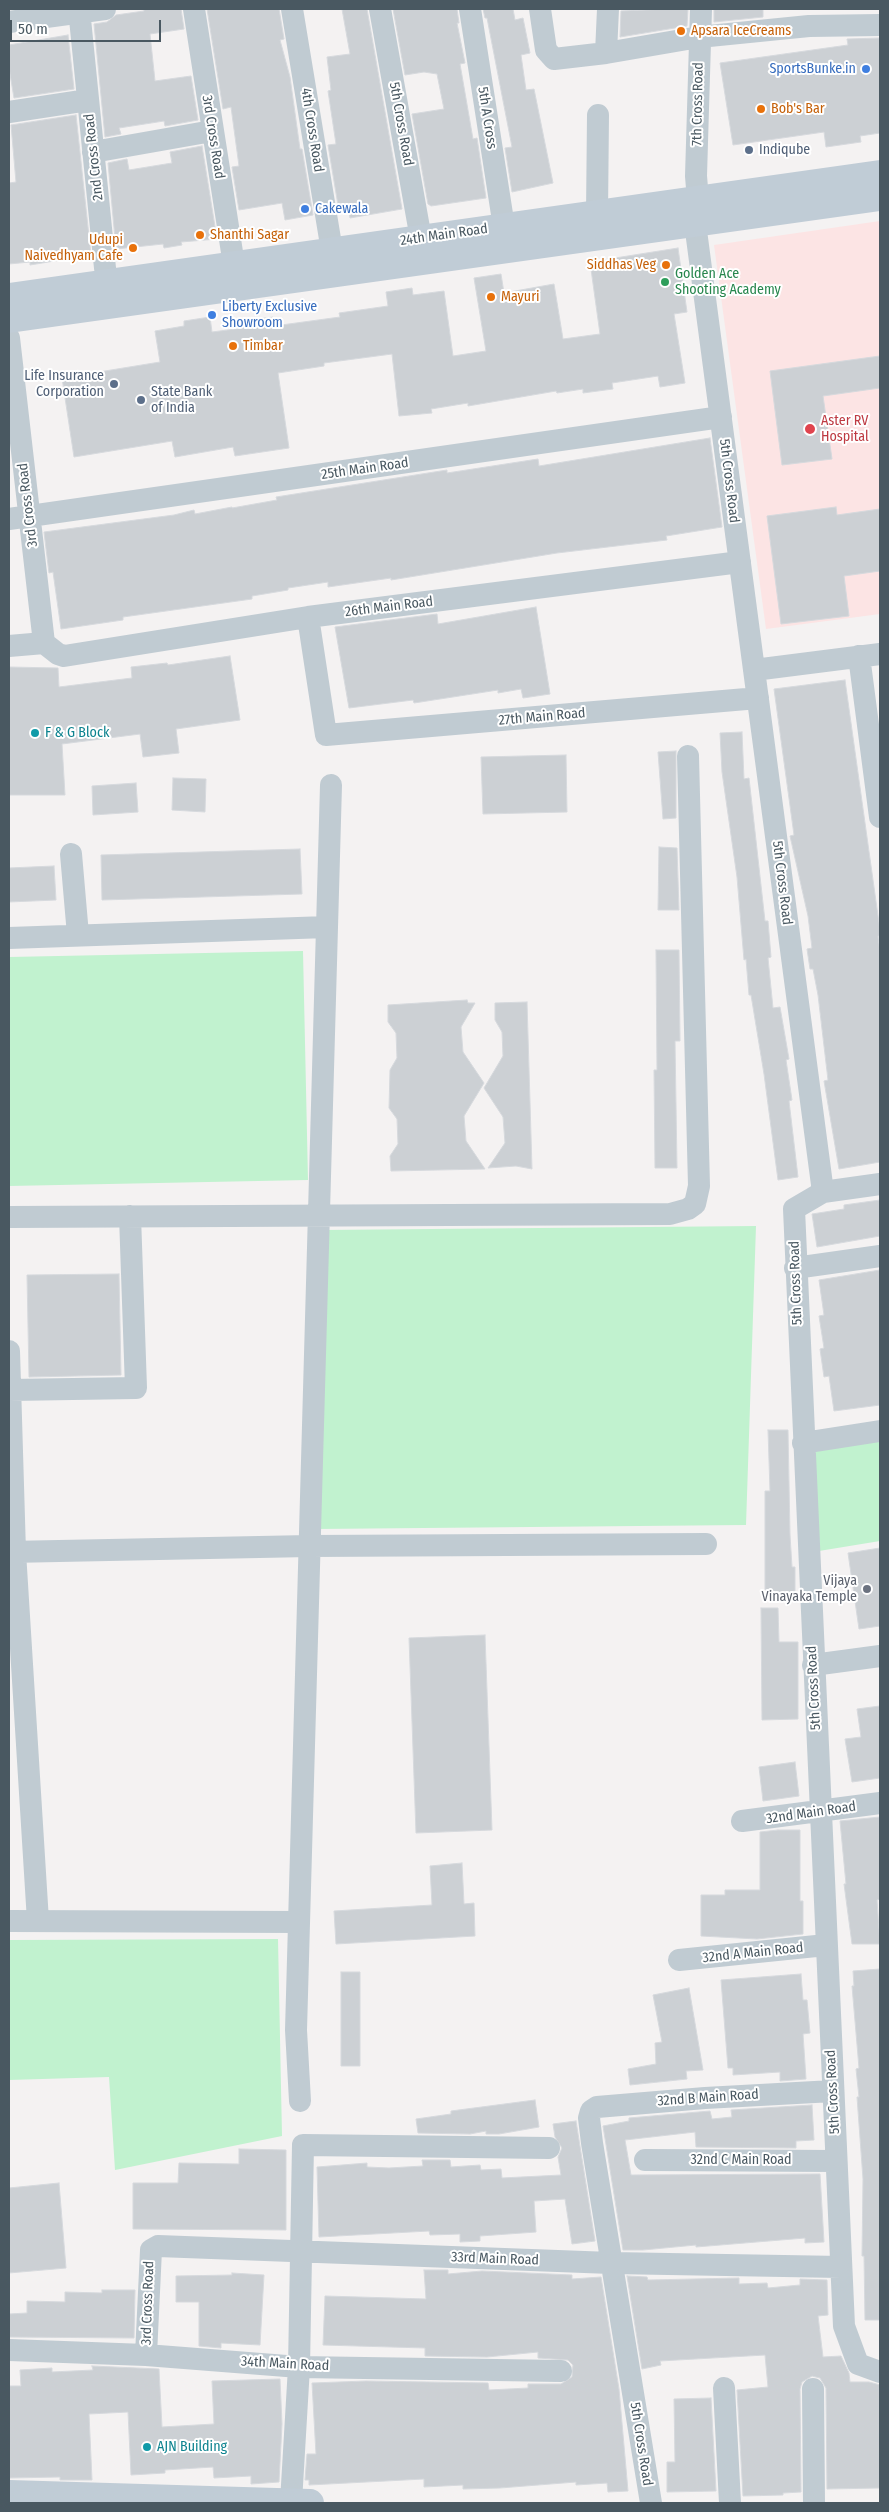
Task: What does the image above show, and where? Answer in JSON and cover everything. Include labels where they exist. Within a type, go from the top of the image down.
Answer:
[{"type":"main road","name":"24th Main Road","points":[[9,297],[110,294],[696,211],[880,174]]},
{"type":"main road","name":"24th Main Road","points":[[9,319],[234,265],[421,238],[597,214],[696,211],[880,197]]},
{"type":"main road","points":[[9,2494],[301,2503]]},
{"type":"street","points":[[9,22],[79,11],[105,9]]},
{"type":"street","name":"3rd Cross Road","points":[[194,9],[234,265]]},
{"type":"street","name":"4th Cross Road","points":[[292,9],[332,251]]},
{"type":"street","name":"5th Cross Road","points":[[380,9],[421,238]]},
{"type":"street","name":"5th A Cross","points":[[470,9],[504,227]]},
{"type":"street","points":[[540,9],[546,50],[554,59],[606,53],[809,17],[880,25]]},
{"type":"street","points":[[606,53],[608,9]]},
{"type":"street","name":"7th Cross Road","points":[[696,211],[701,9]]},
{"type":"street","name":"2nd Cross Road","points":[[79,11],[110,294]]},
{"type":"street","points":[[9,112],[88,100]]},
{"type":"street","points":[[597,214],[598,115]]},
{"type":"street","points":[[93,152],[212,131]]},
{"type":"street","name":"5th Cross Road","points":[[696,211],[721,418],[823,1192],[794,1209],[795,1268],[844,2326],[858,2364],[880,2372]]},
{"type":"street","name":"3rd Cross Road","points":[[9,338],[19,518],[44,643]]},
{"type":"street","name":"25th Main Road","points":[[19,518],[721,418]]},
{"type":"street","name":"26th Main Road","points":[[44,643],[58,654],[64,656],[308,617],[740,562]]},
{"type":"street","name":"27th Main Road","points":[[308,617],[326,735],[758,698]]},
{"type":"street","points":[[9,646],[44,643]]},
{"type":"street","points":[[754,670],[870,655],[880,817]]},
{"type":"street","points":[[9,1218],[319,1214],[670,1214],[688,1209],[695,1204],[699,1186],[688,756]]},
{"type":"street","points":[[300,2101],[296,2030],[331,785]]},
{"type":"street","points":[[71,854],[78,935]]},
{"type":"street","points":[[9,938],[327,927]]},
{"type":"street","points":[[823,1192],[880,1184]]},
{"type":"street","points":[[10,1390],[136,1388],[130,1216]]},
{"type":"street","points":[[795,1268],[880,1256]]},
{"type":"street","points":[[9,1351],[12,1552],[38,1921]]},
{"type":"street","points":[[803,1443],[880,1432]]},
{"type":"street","points":[[12,1552],[310,1546],[706,1544]]},
{"type":"street","points":[[813,1665],[880,1656]]},
{"type":"street","name":"32nd Main Road","points":[[742,1822],[880,1803]]},
{"type":"street","points":[[9,1921],[299,1922]]},
{"type":"street","name":"32nd A Main Road","points":[[679,1960],[826,1945]]},
{"type":"street","name":"32nd B Main Road","points":[[589,2118],[591,2111],[597,2107],[705,2098],[833,2091]]},
{"type":"street","name":"5th Cross Road","points":[[589,2118],[651,2503]]},
{"type":"street","points":[[301,2503],[299,2367],[303,2145],[549,2148]]},
{"type":"street","name":"32nd C Main Road","points":[[645,2160],[836,2160]]},
{"type":"street","name":"33rd Main Road","points":[[150,2250],[158,2246],[301,2253],[611,2263],[842,2267]]},
{"type":"street","name":"3rd Cross Road","points":[[146,2355],[150,2250]]},
{"type":"street","name":"34th Main Road","points":[[9,2350],[146,2355],[299,2367],[561,2372]]},
{"type":"street","points":[[724,2388],[730,2503]]},
{"type":"street","points":[[813,2389],[814,2503]]},
{"type":"shaded area","name":"Aster RV Hospital","points":[[880,221],[880,614],[766,629],[714,245]]},
{"type":"green space","points":[[303,951],[308,1180],[9,1186],[9,957]]},
{"type":"green space","points":[[756,1226],[746,1525],[316,1529],[323,1230]]},
{"type":"green space","points":[[880,1439],[880,1541],[819,1551],[815,1449]]},
{"type":"green space","points":[[278,1939],[282,2136],[115,2170],[109,2077],[9,2080],[9,1940]]},
{"type":"building","points":[[144,9],[181,9],[184,29],[150,34],[155,81],[191,76],[198,120],[165,126],[164,121],[119,128],[121,134],[105,137],[94,24],[107,22],[116,15],[144,11]]},
{"type":"building","points":[[207,9],[279,9],[284,39],[280,40],[290,77],[300,149],[302,149],[313,215],[285,220],[282,203],[239,210],[232,167],[239,166],[231,107],[223,109]]},
{"type":"building","points":[[342,9],[367,9],[402,209],[350,218],[349,210],[339,211],[328,145],[336,144],[328,91],[331,90],[327,57],[350,54]]},
{"type":"building","points":[[393,9],[457,9],[459,23],[457,23],[465,63],[460,64],[473,139],[477,138],[486,198],[431,206],[428,204],[412,114],[444,109],[437,74],[424,72],[405,75]]},
{"type":"building","points":[[483,9],[513,9],[515,20],[523,18],[530,53],[521,55],[526,90],[534,89],[553,183],[512,192],[505,148],[512,147],[487,18],[485,18]]},
{"type":"building","points":[[688,9],[687,26],[620,37],[621,11]]},
{"type":"building","points":[[714,9],[763,9],[763,17],[714,22]]},
{"type":"building","points":[[68,35],[74,89],[14,98],[9,68],[9,45]]},
{"type":"building","points":[[880,38],[880,133],[860,136],[861,142],[826,147],[824,132],[733,145],[720,63],[848,45],[847,39]]},
{"type":"building","points":[[76,115],[91,255],[30,265],[30,262],[9,264],[9,183],[16,182],[11,125]]},
{"type":"building","points":[[202,146],[217,239],[181,242],[182,245],[164,248],[163,244],[116,249],[108,163],[127,159],[129,170],[172,163],[170,152]]},
{"type":"building","points":[[678,248],[687,312],[674,314],[685,383],[660,387],[658,376],[612,383],[613,389],[583,393],[583,389],[557,393],[556,391],[468,406],[468,403],[431,409],[432,413],[399,416],[392,354],[324,363],[324,366],[278,373],[289,448],[235,456],[233,447],[175,457],[172,441],[74,457],[62,378],[160,362],[155,331],[184,326],[184,321],[210,317],[212,332],[243,328],[242,321],[273,317],[274,326],[340,317],[339,313],[388,306],[386,292],[412,288],[413,295],[444,291],[453,356],[486,351],[474,278],[501,274],[504,293],[554,284],[563,339],[600,334],[590,262]]},
{"type":"building","points":[[880,356],[880,388],[823,396],[832,459],[782,465],[770,371]]},
{"type":"building","points":[[710,438],[722,527],[666,536],[667,540],[557,553],[391,580],[391,578],[328,587],[328,582],[288,588],[288,590],[252,596],[252,599],[123,617],[123,620],[61,629],[53,572],[49,573],[44,532],[174,515],[194,510],[195,514],[277,500],[276,497],[447,470],[447,473],[538,459],[539,466]]},
{"type":"building","points":[[836,507],[837,515],[880,509],[880,571],[844,576],[849,616],[781,624],[767,516]]},
{"type":"building","points":[[536,607],[550,694],[523,698],[521,689],[498,693],[498,690],[414,703],[413,700],[349,708],[335,627],[437,614],[438,624]]},
{"type":"building","points":[[230,656],[240,720],[176,729],[179,753],[143,757],[140,734],[62,744],[65,795],[9,795],[9,667],[58,668],[59,687],[132,678],[131,667],[167,663],[168,665]]},
{"type":"building","points":[[845,680],[880,930],[880,936],[878,936],[880,952],[880,1162],[839,1169],[824,1081],[828,1080],[818,995],[813,969],[810,969],[807,949],[812,948],[808,916],[790,836],[794,835],[774,689]]},
{"type":"building","points":[[742,732],[744,779],[749,778],[765,921],[768,921],[771,957],[768,958],[773,1008],[780,1007],[789,1059],[786,1060],[792,1100],[789,1101],[798,1177],[778,1180],[764,1074],[751,995],[749,995],[746,959],[744,960],[737,877],[722,772],[720,733]]},
{"type":"building","points":[[676,751],[676,818],[663,819],[658,752]]},
{"type":"building","points":[[566,755],[567,812],[483,814],[481,757]]},
{"type":"building","points":[[173,778],[206,779],[205,812],[172,810]]},
{"type":"building","points":[[136,783],[138,812],[93,815],[92,786]]},
{"type":"building","points":[[659,847],[677,848],[679,910],[658,910]]},
{"type":"building","points":[[300,849],[302,894],[102,900],[101,855]]},
{"type":"building","points":[[54,866],[56,900],[9,902],[9,868]]},
{"type":"building","points":[[656,950],[679,950],[680,1041],[675,1041],[677,1168],[655,1168],[654,1070],[657,1070]]},
{"type":"building","points":[[467,1000],[468,1003],[475,1003],[461,1027],[463,1052],[484,1083],[464,1116],[466,1141],[485,1169],[391,1171],[390,1156],[398,1144],[397,1119],[389,1108],[390,1070],[397,1058],[396,1033],[388,1022],[388,1005]]},
{"type":"building","points":[[527,1002],[532,1169],[516,1166],[488,1168],[505,1143],[503,1117],[484,1088],[503,1056],[502,1032],[495,1020],[495,1003]]},
{"type":"building","points":[[880,1200],[880,1236],[817,1247],[812,1214],[844,1209],[844,1205]]},
{"type":"building","points":[[880,1270],[880,1405],[834,1411],[829,1376],[824,1377],[820,1349],[824,1348],[819,1316],[824,1315],[819,1280]]},
{"type":"building","points":[[119,1274],[121,1375],[29,1377],[27,1275]]},
{"type":"building","points":[[768,1430],[788,1430],[790,1535],[792,1567],[795,1567],[795,1599],[765,1600],[765,1491],[770,1491]]},
{"type":"building","name":"Vijaya Vinayaka Temple","points":[[880,1548],[880,1626],[859,1629],[848,1553]]},
{"type":"building","points":[[761,1608],[778,1608],[779,1642],[798,1642],[798,1719],[762,1720]]},
{"type":"building","points":[[485,1635],[492,1830],[416,1833],[409,1638]]},
{"type":"building","points":[[880,1706],[880,1778],[852,1782],[845,1739],[861,1737],[857,1709]]},
{"type":"building","points":[[795,1762],[799,1796],[763,1801],[759,1767]]},
{"type":"building","points":[[880,1817],[880,1899],[877,1900],[880,1944],[852,1944],[844,1884],[846,1884],[840,1821]]},
{"type":"building","points":[[800,1830],[800,1901],[803,1901],[803,1934],[757,1939],[701,1936],[701,1895],[725,1895],[725,1890],[760,1890],[760,1832]]},
{"type":"building","points":[[462,1863],[464,1904],[474,1903],[475,1936],[336,1944],[334,1911],[432,1905],[430,1866]]},
{"type":"building","points":[[880,1969],[880,2320],[865,2320],[864,2256],[862,2256],[863,2179],[856,2069],[859,2068],[852,1986],[854,1986],[853,1971]]},
{"type":"building","points":[[341,1972],[360,1972],[360,2066],[341,2066]]},
{"type":"building","points":[[801,1974],[803,2000],[807,2000],[810,2033],[803,2034],[806,2079],[780,2081],[780,2072],[733,2075],[733,2068],[728,2068],[721,1980]]},
{"type":"building","points":[[689,1988],[703,2070],[686,2071],[687,2079],[630,2085],[628,2069],[656,2064],[655,2043],[662,2042],[653,1995]]},
{"type":"building","points":[[535,2100],[539,2127],[499,2134],[486,2134],[486,2131],[470,2134],[418,2133],[416,2119],[451,2114],[451,2111]]},
{"type":"building","points":[[812,2105],[814,2140],[796,2141],[796,2148],[696,2147],[695,2132],[625,2140],[631,2175],[820,2174],[824,2242],[805,2243],[805,2238],[696,2247],[696,2245],[623,2250],[603,2126],[629,2121],[629,2118],[710,2111],[712,2119],[732,2117],[731,2110]]},
{"type":"building","points":[[576,2121],[595,2241],[572,2244],[565,2199],[534,2201],[536,2232],[480,2236],[480,2241],[460,2242],[460,2234],[430,2235],[429,2231],[319,2237],[317,2167],[367,2163],[367,2167],[389,2168],[423,2166],[422,2160],[450,2160],[451,2167],[480,2165],[481,2170],[501,2169],[502,2178],[561,2175],[558,2157],[562,2148],[555,2137],[553,2124]]},
{"type":"building","points":[[239,2149],[286,2150],[286,2230],[133,2229],[133,2183],[178,2183],[179,2163],[239,2164]]},
{"type":"building","points":[[59,2183],[66,2268],[9,2273],[9,2188]]},
{"type":"building","points":[[424,2270],[448,2270],[448,2274],[482,2271],[572,2275],[572,2279],[601,2277],[619,2389],[628,2491],[608,2492],[607,2483],[576,2485],[576,2482],[500,2488],[463,2489],[463,2485],[424,2487],[424,2479],[309,2485],[309,2480],[305,2480],[307,2454],[316,2454],[312,2383],[366,2381],[488,2383],[489,2390],[528,2388],[528,2384],[561,2384],[572,2377],[573,2365],[568,2360],[538,2358],[538,2352],[487,2357],[425,2356],[425,2348],[323,2345],[325,2296],[426,2299]]},
{"type":"building","points":[[232,2273],[264,2275],[260,2345],[221,2343],[221,2348],[199,2346],[199,2302],[176,2302],[176,2276],[232,2275]]},
{"type":"building","points":[[627,2276],[647,2277],[648,2280],[739,2278],[739,2284],[767,2283],[768,2288],[800,2285],[800,2279],[827,2280],[828,2315],[818,2316],[823,2357],[841,2356],[849,2373],[850,2382],[869,2382],[880,2385],[880,2488],[827,2489],[826,2388],[820,2378],[812,2376],[802,2382],[800,2389],[801,2492],[783,2493],[783,2495],[743,2496],[737,2390],[768,2387],[765,2355],[660,2361],[661,2365],[642,2369]]},
{"type":"building","points":[[102,2290],[135,2290],[134,2338],[9,2337],[9,2314],[27,2313],[27,2301],[65,2302],[65,2292],[102,2293]]},
{"type":"building","points":[[92,2366],[159,2369],[162,2427],[214,2424],[212,2381],[280,2379],[282,2424],[279,2482],[251,2484],[251,2476],[214,2478],[213,2467],[165,2470],[165,2473],[131,2475],[128,2412],[89,2414],[92,2480],[60,2480],[60,2477],[9,2478],[9,2386],[21,2386],[20,2370],[52,2368],[52,2372],[93,2370]]},
{"type":"building","points":[[711,2398],[716,2491],[667,2492],[667,2462],[675,2462],[674,2399]]},
{"type":"place","name":"Apsara IceCreams","points":[[681,31]]},
{"type":"place","name":"SportsBunke.in","points":[[866,69]]},
{"type":"place","name":"Bob's Bar","points":[[761,109]]},
{"type":"place","name":"Indiqube","points":[[749,150]]},
{"type":"place","name":"Cakewala","points":[[305,209]]},
{"type":"place","name":"Shanthi Sagar","points":[[200,235]]},
{"type":"place","name":"Udupi Naivedhyam Cafe","points":[[133,248]]},
{"type":"place","name":"Siddhas Veg","points":[[666,265]]},
{"type":"place","name":"Golden Ace Shooting Academy","points":[[665,282]]},
{"type":"place","name":"Mayuri","points":[[491,297]]},
{"type":"place","name":"Liberty Exclusive Showroom","points":[[212,315]]},
{"type":"place","name":"Timbar","points":[[233,346]]},
{"type":"place","name":"Life Insurance Corporation","points":[[114,384]]},
{"type":"place","name":"State Bank of India","points":[[141,400]]},
{"type":"place","name":"Aster RV Hospital","points":[[810,429]]},
{"type":"place","name":"F & G Block","points":[[35,733]]},
{"type":"place","name":"Vijaya Vinayaka Temple","points":[[867,1589]]},
{"type":"place","name":"AJN Building","points":[[147,2447]]}]
